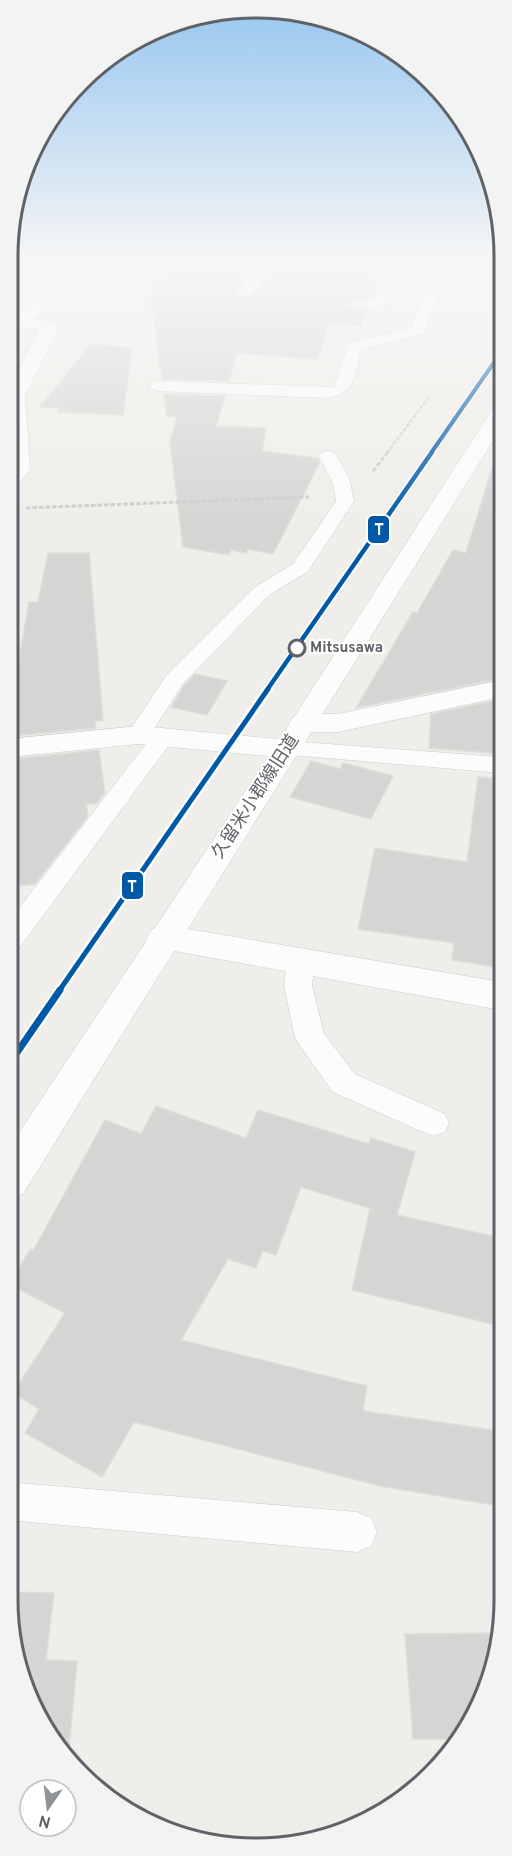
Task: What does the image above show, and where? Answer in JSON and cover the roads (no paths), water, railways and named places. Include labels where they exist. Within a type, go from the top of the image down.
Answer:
[{"type":"street","points":[[18,386],[38,352]]},
{"type":"street","name":"久留米小郡線旧道","points":[[18,1168],[164,938],[288,749],[494,423]]},
{"type":"street","points":[[303,723],[338,723],[494,690]]},
{"type":"street","points":[[18,747],[151,736],[288,749]]},
{"type":"street","points":[[164,938],[494,995]]},
{"type":"lane","points":[[156,386],[328,393],[338,391],[343,387],[352,352]]},
{"type":"lane","points":[[18,928],[151,736],[174,681],[262,591],[300,568],[345,501],[338,471],[328,456]]},
{"type":"lane","points":[[288,749],[494,764]]},
{"type":"lane","points":[[301,961],[298,986],[310,1038],[344,1083],[434,1123]]},
{"type":"lane","points":[[18,1502],[357,1532]]},
{"type":"place","name":"Mitsusawa","points":[[297,648]]}]
